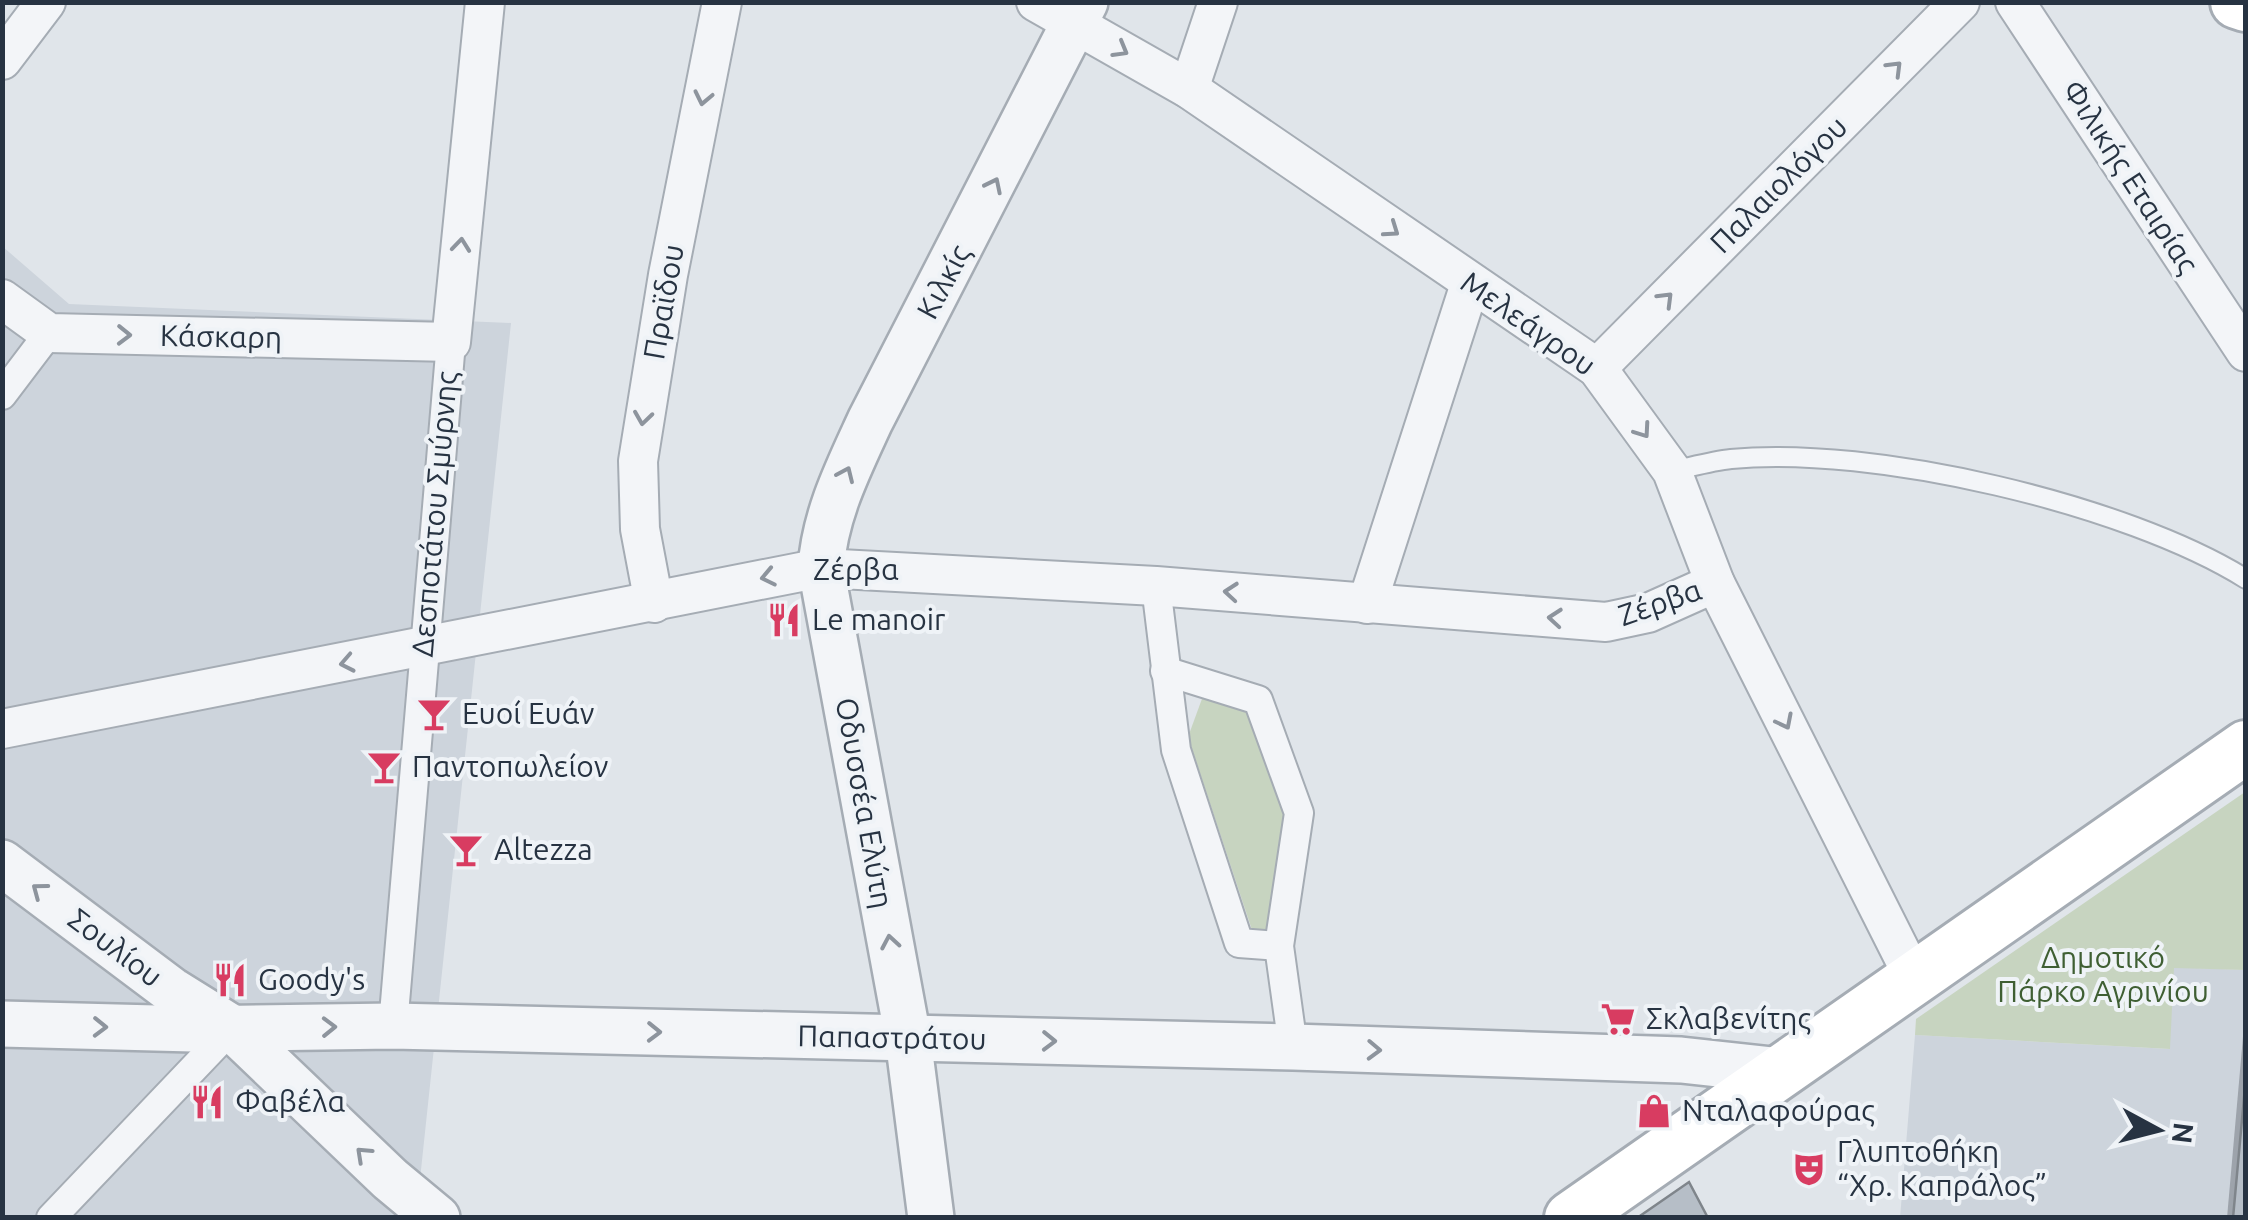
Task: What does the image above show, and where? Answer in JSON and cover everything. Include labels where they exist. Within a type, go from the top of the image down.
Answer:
[{"type":"main road","points":[[2238,2],[2246,5]]},
{"type":"main road","points":[[1571,1218],[1912,976],[2246,747]]},
{"type":"street","points":[[2,60],[46,2]]},
{"type":"street","name":"Δεσποτάτου Σμύρνης","points":[[393,1026],[422,649],[484,2]]},
{"type":"street","name":"Πραϊδου","points":[[654,603],[640,530],[638,461],[668,276],[722,2]]},
{"type":"street","points":[[1189,89],[1218,2]]},
{"type":"street","name":"Παλαιολόγου","points":[[1597,368],[1960,2]]},
{"type":"street","name":"Φιλικής Εταιρίας","points":[[2015,2],[2246,352]]},
{"type":"street","name":"Μελεάγρου","points":[[1065,9],[1189,89],[1597,368],[1672,471],[1715,583],[1912,976]]},
{"type":"street","name":"Κιλκίς","points":[[821,568],[830,512],[1065,9]]},
{"type":"street","points":[[1367,604],[1470,284]]},
{"type":"street","points":[[2,299],[49,333],[2,395]]},
{"type":"street","name":"Κάσκαρη","points":[[49,333],[451,342]]},
{"type":"street","name":"Ζέρβα","points":[[2,730],[821,568],[1156,586],[1606,622],[1648,613],[1715,583]]},
{"type":"street","name":"Οδυσσέα Ελύτη","points":[[821,568],[908,1038],[931,1218]]},
{"type":"street","points":[[1156,586],[1176,750],[1239,943],[1279,946]]},
{"type":"street","points":[[1165,671],[1258,700],[1299,813],[1279,946],[1293,1048]]},
{"type":"street","name":"Σουλίου","points":[[2,863],[171,990],[232,1028],[390,1179],[437,1218]]},
{"type":"street","name":"Παπαστράτου","points":[[2,1024],[393,1026],[1293,1048],[1681,1060],[1780,1071]]},
{"type":"street","points":[[51,1218],[232,1028]]},
{"type":"lane","points":[[1672,471],[1730,460],[1877,464],[2070,504],[2147,532],[2246,579]]},
{"type":"shaded area","points":[[2,246],[69,304],[511,323],[416,1217],[3,1217]]},
{"type":"shaded area","points":[[2173,967],[2245,970],[2245,1217],[1900,1218],[1915,1035],[2169,1049]]},
{"type":"green space","points":[[1203,696],[1249,712],[1286,812],[1266,937],[1254,936],[1188,737]]},
{"type":"green space","name":"Δημοτικό Πάρκο Αγρινίου","points":[[2245,792],[2245,970],[2174,968],[2170,1049],[1915,1035],[1916,1019]]},
{"type":"building","points":[[2246,1076],[2246,1218],[2233,1218]]},
{"type":"building","points":[[1689,1182],[1708,1218],[1637,1218]]},
{"type":"place","name":"Le manoir","points":[[784,620]]},
{"type":"place","name":"Ευοί Ευάν","points":[[434,714]]},
{"type":"place","name":"Παντοπωλείον","points":[[384,767]]},
{"type":"place","name":"Altezza","points":[[466,850]]},
{"type":"place","name":"Goody's","points":[[230,980]]},
{"type":"place","name":"Σκλαβενίτης","points":[[1618,1019]]},
{"type":"place","name":"Φαβέλα","points":[[207,1102]]},
{"type":"place","name":"Νταλαφούρας","points":[[1654,1111]]},
{"type":"place","name":"Γλυπτοθήκη “Χρ. Καπράλος”","points":[[1809,1169]]}]
